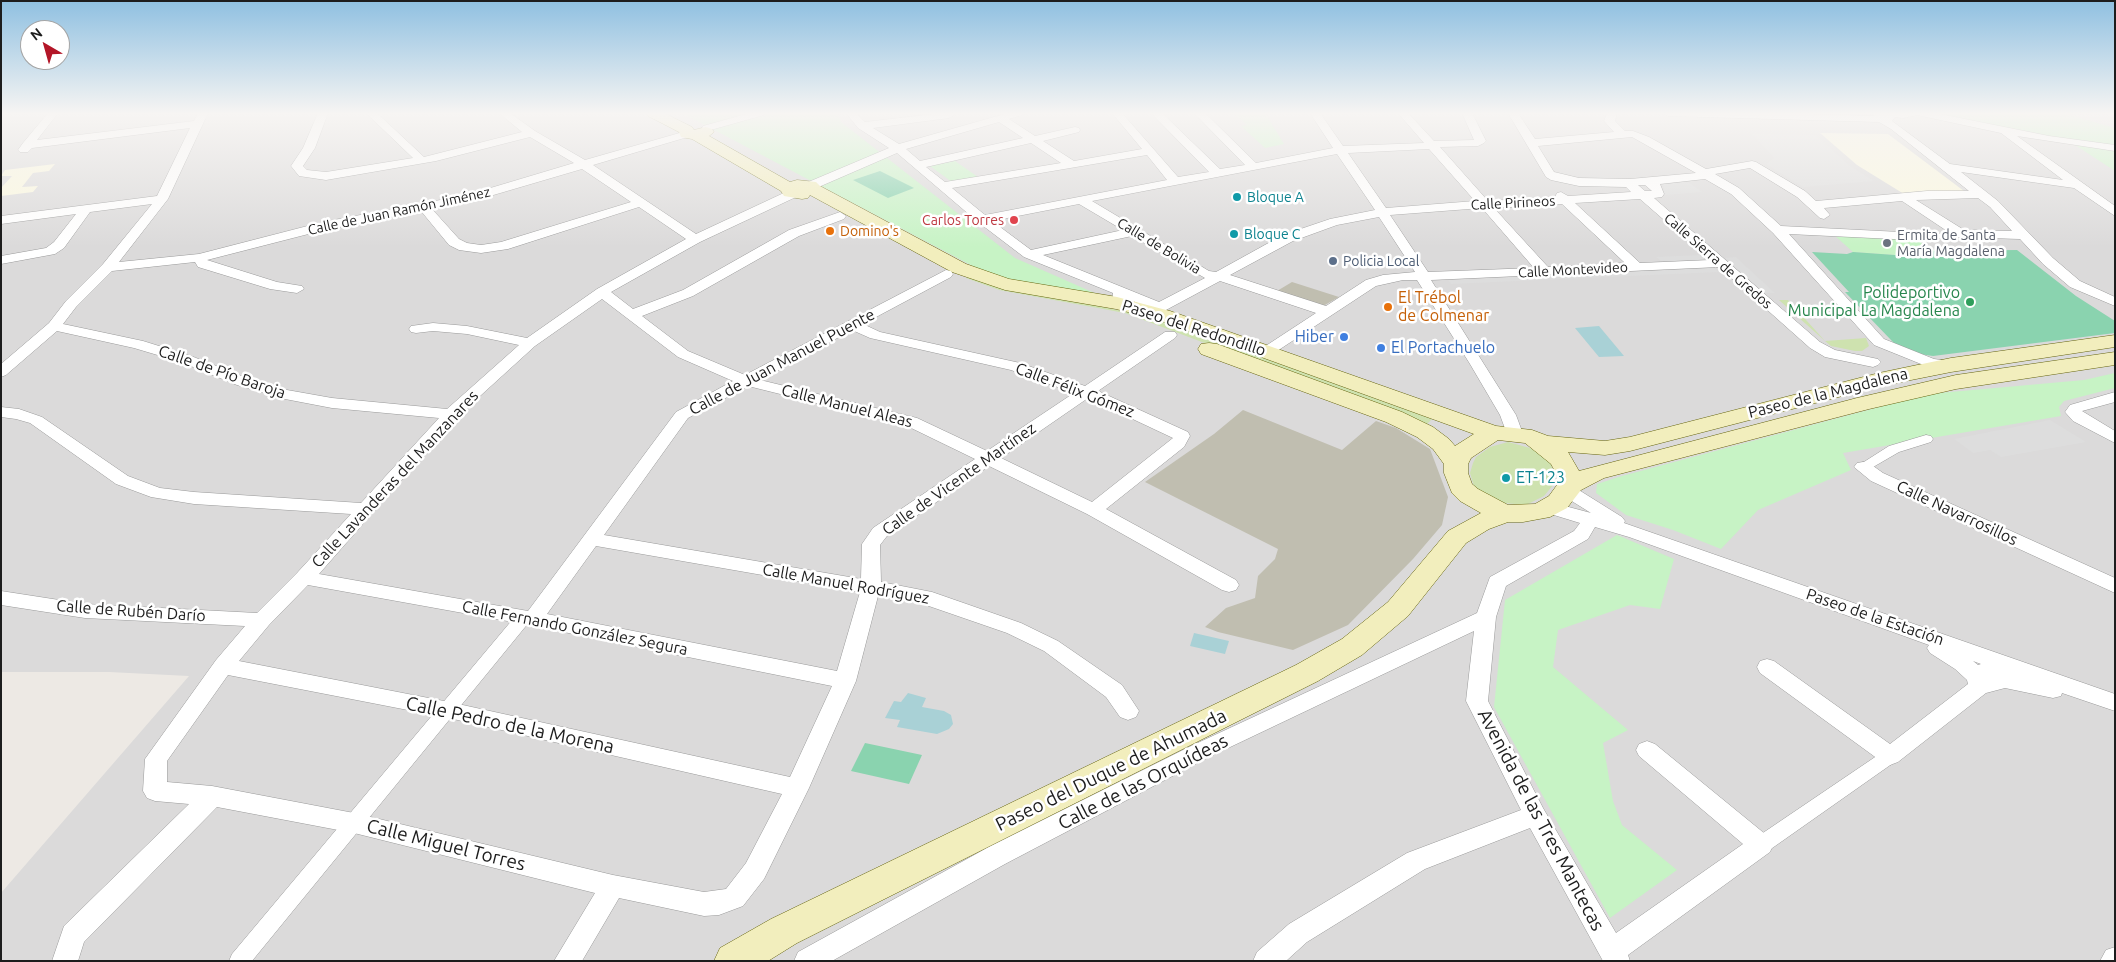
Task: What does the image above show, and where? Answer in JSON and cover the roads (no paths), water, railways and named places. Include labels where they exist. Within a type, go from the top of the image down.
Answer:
[{"type":"main road","points":[[745,158],[801,189]]},
{"type":"main road","name":"Paseo del Redondillo","points":[[801,189],[840,216],[946,274],[995,291],[1064,303],[1121,316],[1164,320],[1266,352],[1504,433]]},
{"type":"main road","name":"Paseo del Redondillo","points":[[801,189],[959,268],[1005,284],[1118,297],[1164,320],[1394,417],[1425,432],[1441,444],[1456,464]]},
{"type":"main road","name":"Paseo de la Magdalena","points":[[1542,442],[1605,448],[1630,444],[1879,366],[1941,364],[2115,340]]},
{"type":"main road","name":"Paseo de la Magdalena","points":[[1563,494],[1595,473],[1865,402],[1956,382],[2049,366],[2115,358]]},
{"type":"main road","points":[[1504,433],[1532,437],[1542,442],[1562,460],[1570,477],[1563,494],[1523,514],[1506,513],[1491,508],[1469,495],[1461,487],[1456,473],[1456,464],[1467,449],[1504,433]]},
{"type":"main road","name":"Paseo del Duque de Ahumada","points":[[1458,537],[1469,495]]},
{"type":"main road","name":"Paseo del Duque de Ahumada","points":[[733,961],[784,931],[1307,673],[1352,647],[1398,609],[1458,537],[1480,523],[1506,513]]},
{"type":"street","points":[[1,372],[54,326],[71,304],[108,267],[162,199],[183,158]]},
{"type":"street","points":[[302,158],[297,166],[298,170],[304,174],[326,176],[430,158]]},
{"type":"street","points":[[571,158],[695,238]]},
{"type":"street","name":"Calle de Juan Ramón Jiménez","points":[[108,267],[200,258],[323,226],[478,196],[607,158]]},
{"type":"street","name":"Calle Lavanderas del Manzanares","points":[[155,791],[156,759],[223,666],[262,620],[304,578],[451,414],[530,343],[602,292],[695,238],[874,158]]},
{"type":"street","points":[[909,158],[982,219],[1029,254],[1118,297]]},
{"type":"street","points":[[918,165],[950,158]]},
{"type":"street","points":[[1062,158],[1071,164]]},
{"type":"street","points":[[944,186],[1111,158]]},
{"type":"street","points":[[1155,158],[1175,181]]},
{"type":"street","points":[[1202,158],[1217,173]]},
{"type":"street","points":[[1245,158],[1253,166]]},
{"type":"street","points":[[982,219],[1297,158]]},
{"type":"street","points":[[1345,158],[1384,212],[1420,268],[1426,285],[1478,364],[1503,407],[1504,433]]},
{"type":"street","points":[[1443,158],[1545,272]]},
{"type":"street","points":[[1540,158],[1565,200],[1637,267]]},
{"type":"street","points":[[1673,158],[1735,191],[1778,230],[1879,342],[1941,364]]},
{"type":"street","points":[[1937,158],[1982,194],[2024,235],[2048,262],[2075,284],[2111,296]]},
{"type":"street","points":[[2040,158],[2115,212]]},
{"type":"street","points":[[1648,182],[1702,176],[1708,172],[1752,164],[1785,183],[1824,215]]},
{"type":"street","points":[[1947,167],[2076,185]]},
{"type":"street","name":"Calle Pirineos","points":[[1552,180],[1597,184],[1648,182]]},
{"type":"street","points":[[1643,196],[1658,194],[1658,189],[1648,182]]},
{"type":"street","name":"Calle Sierra de Gredos","points":[[1630,183],[1636,191],[1722,263],[1814,345],[1830,354],[1879,366]]},
{"type":"street","points":[[1814,205],[1904,197],[1982,194]]},
{"type":"street","name":"Calle Pirineos","points":[[1219,276],[1302,232],[1334,222],[1384,212],[1643,196]]},
{"type":"street","points":[[1904,197],[1961,234],[2024,235]]},
{"type":"street","points":[[1,220],[162,199]]},
{"type":"street","name":"Calle de Bolivia","points":[[1081,200],[1205,274],[1219,276],[1326,311]]},
{"type":"street","points":[[424,207],[454,242],[464,247],[481,249],[503,246],[640,204]]},
{"type":"street","points":[[1,260],[31,256],[59,245],[86,209]]},
{"type":"street","points":[[633,314],[688,293],[794,233],[840,216]]},
{"type":"street","points":[[1778,230],[1935,237]]},
{"type":"street","points":[[1029,254],[1134,232]]},
{"type":"street","points":[[200,258],[204,264],[221,270],[275,286],[296,289]]},
{"type":"street","name":"Calle Montevideo","points":[[1266,352],[1371,283],[1403,276],[1545,272],[1722,263]]},
{"type":"street","name":"Calle de Juan Manuel Puente","points":[[529,618],[592,540],[682,415],[946,274]]},
{"type":"street","name":"Calle de Vicente Martínez","points":[[734,898],[755,871],[797,788],[845,681],[871,587],[871,544],[880,532],[987,457],[1087,392],[1164,320],[1219,276]]},
{"type":"street","name":"Calle Manuel Aleas","points":[[602,292],[683,354],[745,381],[911,421],[1093,510],[1229,586]]},
{"type":"street","name":"Calle Félix Gómez","points":[[852,324],[875,335],[1015,366],[1087,392],[1182,436],[1178,444],[1093,510]]},
{"type":"street","name":"Calle de Pío Baroja","points":[[54,326],[138,344],[186,359],[243,382],[285,394],[332,403],[451,414]]},
{"type":"street","points":[[416,329],[434,327],[467,330],[530,343]]},
{"type":"street","points":[[1879,342],[1879,366]]},
{"type":"street","points":[[2115,397],[2076,408],[2073,412],[2079,418],[2115,438]]},
{"type":"street","points":[[1,412],[19,414],[36,420],[122,480],[157,493],[194,498],[367,509]]},
{"type":"street","name":"Calle Navarrosillos","points":[[1926,439],[1894,449],[1864,467],[1877,476],[2115,586]]},
{"type":"street","name":"Paseo de la Estación","points":[[1563,494],[1590,519],[1636,533],[1851,609],[2082,702],[2111,702]]},
{"type":"street","name":"Paseo de la Estación","points":[[1563,494],[1636,533]]},
{"type":"street","name":"Avenida de las Tres Mantecas","points":[[1590,519],[1581,535],[1497,582],[1486,617],[1477,701],[1535,814],[1614,956]]},
{"type":"street","name":"Calle Manuel Rodríguez","points":[[592,540],[925,597],[1014,628],[1051,646],[1114,691],[1128,711]]},
{"type":"street","name":"Calle Fernando González Segura","points":[[304,578],[529,618],[845,681]]},
{"type":"street","name":"Calle de Rubén Darío","points":[[1,598],[86,610],[262,620]]},
{"type":"street","points":[[1851,609],[1877,627],[1940,649],[1962,663],[1978,682]]},
{"type":"street","name":"Calle de las Orquídeas","points":[[807,961],[996,856],[1197,753],[1486,617]]},
{"type":"street","points":[[239,961],[449,710],[529,618]]},
{"type":"street","name":"Calle Pedro de la Morena","points":[[223,666],[449,710],[797,788]]},
{"type":"street","points":[[1767,667],[1890,756]]},
{"type":"street","points":[[1614,956],[1761,845],[1890,756],[1978,682],[2004,671]]},
{"type":"street","points":[[1647,750],[1761,845]]},
{"type":"street","name":"Calle Miguel Torres","points":[[155,791],[212,796],[354,823],[613,886],[704,904],[719,903],[734,898]]},
{"type":"street","points":[[65,961],[73,935],[212,796]]},
{"type":"street","points":[[1266,961],[1298,933],[1416,861],[1535,814]]},
{"type":"street","points":[[567,961],[613,886]]},
{"type":"water","points":[[1599,326],[1624,356],[1599,357],[1575,328]]},
{"type":"water","points":[[1194,633],[1229,641],[1225,654],[1190,646]]},
{"type":"water","points":[[908,693],[926,698],[922,707],[944,711],[951,715],[953,724],[949,729],[937,734],[897,727],[900,720],[885,718],[894,701],[901,702]]},
{"type":"place","name":"Bloque A","points":[[1237,197]]},
{"type":"place","name":"Carlos Torres","points":[[1014,220]]},
{"type":"place","name":"Domino's","points":[[830,231]]},
{"type":"place","name":"Bloque C","points":[[1234,234]]},
{"type":"place","name":"Ermita de Santa María Magdalena","points":[[1887,243]]},
{"type":"place","name":"Policia Local","points":[[1333,261]]},
{"type":"place","name":"Polideportivo Municipal La Magdalena","points":[[1970,302]]},
{"type":"place","name":"El Trébol de Colmenar","points":[[1388,307]]},
{"type":"place","name":"Hiber","points":[[1344,337]]},
{"type":"place","name":"El Portachuelo","points":[[1381,348]]},
{"type":"place","name":"ET-123","points":[[1506,478]]}]
